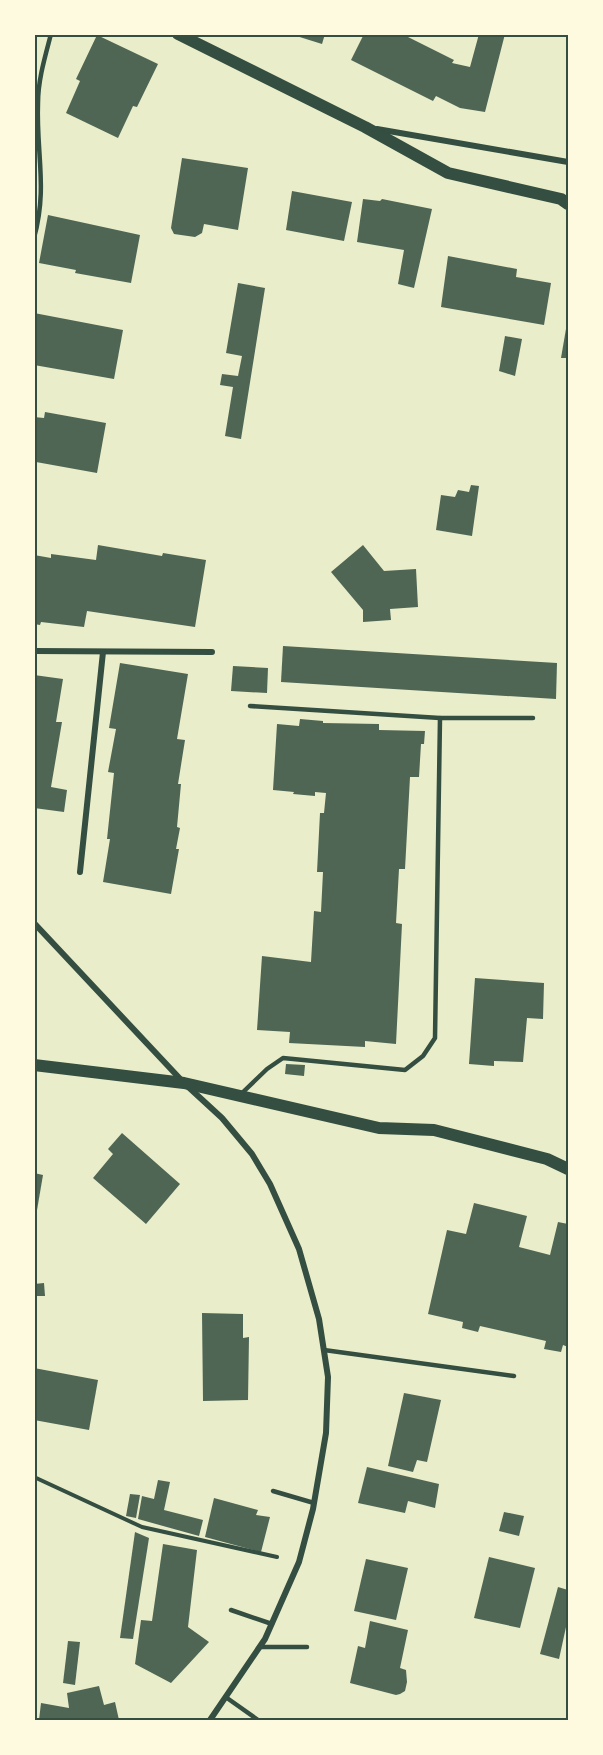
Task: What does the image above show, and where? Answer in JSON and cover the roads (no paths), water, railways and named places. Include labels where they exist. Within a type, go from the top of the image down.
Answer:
[{"type":"main road","points":[[178,34],[365,127],[448,173],[561,199],[568,204]]},
{"type":"main road","points":[[34,1065],[184,1083],[379,1128],[434,1130],[547,1159],[568,1169]]},
{"type":"street","points":[[365,127],[568,162]]},
{"type":"street","points":[[34,651],[212,652]]},
{"type":"street","points":[[80,872],[104,652]]},
{"type":"street","points":[[34,923],[184,1083],[222,1118],[252,1154],[270,1184],[299,1249],[319,1319],[328,1377],[326,1433],[314,1503],[299,1562],[260,1647],[210,1720]]},
{"type":"lane","points":[[34,238],[42,211],[43,184],[38,103],[41,74],[51,34]]},
{"type":"lane","points":[[250,706],[440,718],[533,718]]},
{"type":"lane","points":[[239,1095],[267,1069],[283,1058],[405,1070],[423,1056],[435,1038],[440,718]]},
{"type":"lane","points":[[324,1350],[514,1376]]},
{"type":"lane","points":[[273,1491],[314,1503]]},
{"type":"lane","points":[[231,1610],[272,1623]]},
{"type":"lane","points":[[260,1647],[307,1647]]},
{"type":"lane","points":[[227,1698],[258,1720]]}]
